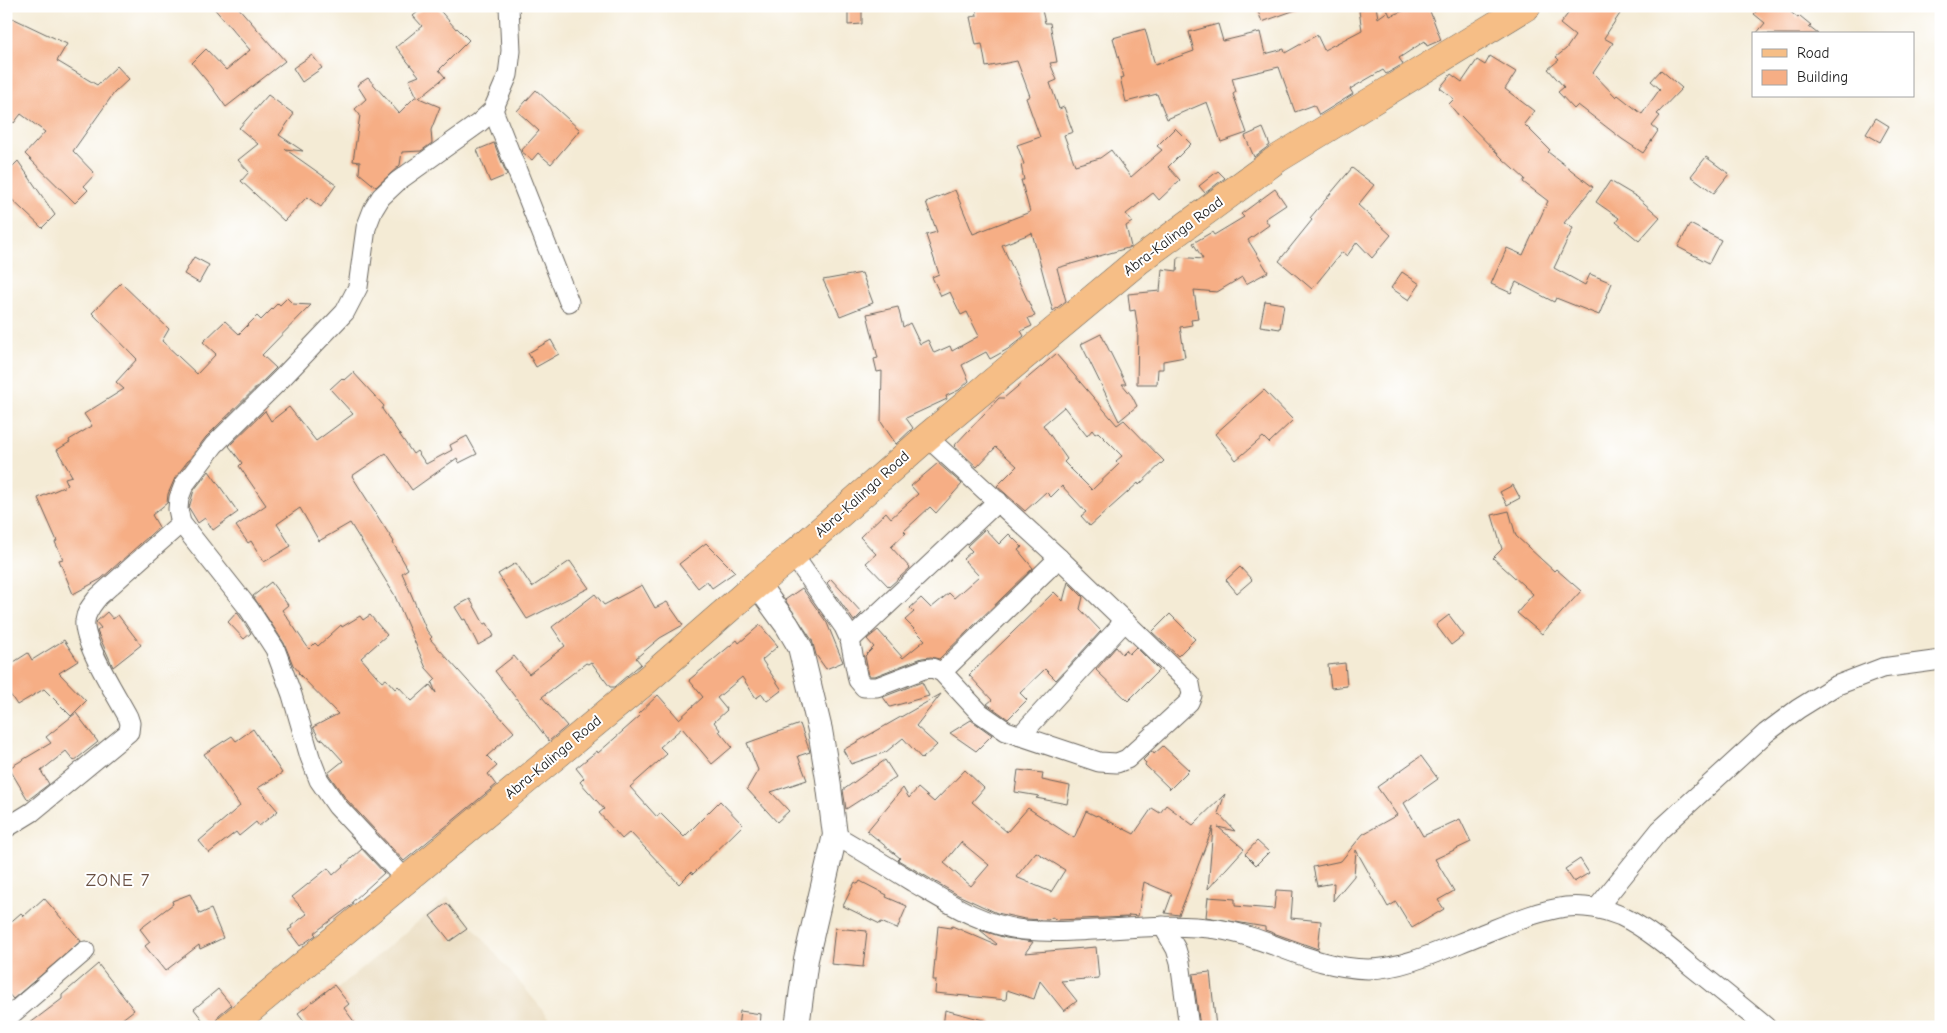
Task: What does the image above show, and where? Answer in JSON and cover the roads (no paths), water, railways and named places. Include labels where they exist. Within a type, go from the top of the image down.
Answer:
[{"type":"main road","name":"Abra-Kalinga Road","points":[[229,1027],[648,678],[793,555],[927,437],[1138,261],[1253,176],[1342,118],[1527,6]]},
{"type":"street","points":[[406,880],[337,806],[319,780],[310,757],[292,695],[275,650],[249,608],[181,523],[178,509],[179,498],[184,485],[214,445],[345,312],[358,287],[366,228],[373,210],[381,197],[398,180],[479,123],[493,110],[508,75],[511,51],[509,6]]},
{"type":"street","points":[[493,110],[569,302]]},
{"type":"street","points":[[793,555],[835,613],[850,640],[858,680],[864,687],[877,687],[924,669],[932,668],[942,672],[984,717],[996,726],[1090,760],[1117,763],[1127,759],[1189,702],[1192,695],[1190,684],[1059,558],[927,437]]},
{"type":"street","points":[[850,640],[998,501]]},
{"type":"street","points":[[6,828],[32,812],[129,732],[130,722],[128,717],[87,638],[85,619],[88,608],[98,597],[181,523]]},
{"type":"street","points":[[942,672],[1059,558]]},
{"type":"street","points":[[757,584],[787,625],[800,647],[820,730],[835,835],[806,959],[797,1027]]},
{"type":"street","points":[[1020,736],[1125,621]]},
{"type":"street","points":[[1596,908],[1660,830],[1766,733],[1798,709],[1835,686],[1882,668],[1941,660]]},
{"type":"street","points":[[835,835],[968,915],[993,924],[1023,930],[1050,931],[1193,926],[1253,938],[1303,957],[1338,967],[1371,969],[1407,962],[1539,912],[1568,907],[1596,908],[1622,916],[1664,944],[1766,1027]]},
{"type":"street","points":[[1163,926],[1176,950],[1180,962],[1189,1027]]},
{"type":"street","points":[[6,1019],[85,950]]},
{"type":"district","name":"ZONE 7","points":[[118,880]]}]
